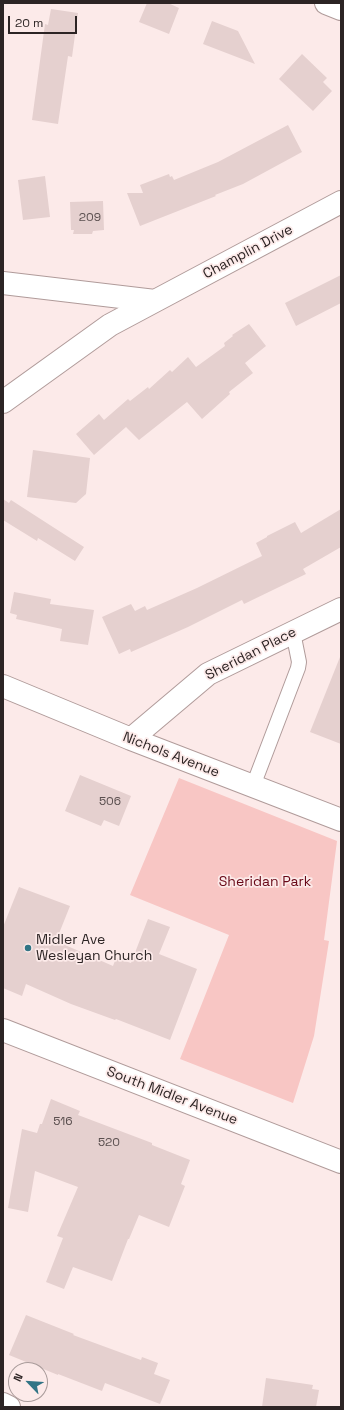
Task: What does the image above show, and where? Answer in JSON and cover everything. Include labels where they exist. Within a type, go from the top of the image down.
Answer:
[{"type":"street","points":[[326,3],[341,9]]},
{"type":"street","name":"Champlin Drive","points":[[3,402],[110,326],[341,202]]},
{"type":"street","points":[[3,283],[155,301]]},
{"type":"street","name":"Sheridan Place","points":[[131,740],[208,674],[341,609]]},
{"type":"street","name":"Nichols Avenue","points":[[3,686],[131,740],[341,820]]},
{"type":"street","name":"South Midler Avenue","points":[[3,1030],[341,1162]]},
{"type":"street","points":[[3,1404],[9,1407]]},
{"type":"lane","points":[[253,786],[298,668],[299,662],[293,632]]},
{"type":"green space","name":"Sheridan Park","points":[[179,778],[337,841],[324,940],[329,941],[314,1036],[293,1103],[180,1059],[229,935],[130,895]]},
{"type":"building","points":[[147,3],[168,3],[179,8],[169,34],[139,22]]},
{"type":"building","points":[[51,9],[78,13],[72,57],[68,56],[58,124],[32,120],[45,24],[48,25]]},
{"type":"building","points":[[212,21],[238,31],[255,64],[203,44]]},
{"type":"building","points":[[302,54],[327,78],[323,82],[332,91],[313,111],[279,79]]},
{"type":"building","points":[[288,125],[302,152],[243,184],[140,226],[127,193],[143,193],[140,185],[169,174],[174,180],[218,162]]},
{"type":"building","points":[[45,176],[50,217],[23,220],[18,180]]},
{"type":"building","points":[[103,201],[104,230],[93,231],[92,234],[73,234],[74,230],[71,230],[70,202]]},
{"type":"building","points":[[341,275],[341,303],[296,326],[285,303]]},
{"type":"building","points":[[249,324],[266,346],[245,363],[253,373],[229,392],[230,394],[202,419],[187,402],[139,440],[126,427],[94,455],[76,434],[99,414],[104,420],[128,399],[130,401],[148,387],[149,389],[170,370],[172,372],[188,357],[196,367],[225,346],[224,343],[233,336],[232,335]]},
{"type":"building","points":[[33,450],[90,458],[86,494],[76,503],[27,497]]},
{"type":"building","points":[[3,499],[9,503],[11,500],[84,547],[75,561],[38,538],[37,541],[3,520]]},
{"type":"building","points":[[341,509],[341,547],[303,569],[306,574],[244,604],[242,600],[188,627],[131,652],[130,649],[119,654],[102,617],[131,604],[135,611],[145,606],[147,610],[197,588],[262,556],[256,543],[267,536],[295,522],[301,533]]},
{"type":"building","points":[[14,592],[51,599],[50,604],[94,610],[88,645],[60,641],[62,629],[16,619],[17,615],[10,613]]},
{"type":"building","points":[[340,657],[341,658],[341,744],[310,732]]},
{"type":"building","points":[[80,775],[131,796],[119,826],[104,820],[101,826],[65,811]]},
{"type":"building","points":[[19,887],[70,906],[56,941],[113,966],[116,958],[131,963],[148,919],[170,927],[159,954],[197,969],[170,1040],[116,1019],[115,1020],[71,1004],[26,984],[22,996],[3,988],[3,927]]},
{"type":"building","points":[[51,1099],[80,1111],[78,1115],[152,1143],[152,1145],[190,1160],[181,1184],[185,1186],[169,1227],[139,1215],[112,1281],[73,1267],[64,1289],[46,1282],[63,1238],[57,1236],[78,1187],[35,1171],[28,1212],[8,1208],[22,1129],[37,1133]]},
{"type":"building","points":[[26,1315],[74,1334],[73,1335],[141,1360],[142,1357],[158,1363],[154,1374],[170,1380],[160,1404],[105,1383],[102,1391],[48,1371],[48,1362],[26,1362],[9,1355]]},
{"type":"building","points":[[266,1378],[313,1385],[312,1389],[319,1390],[316,1407],[262,1407]]},
{"type":"place","name":"Midler Ave Wesleyan Church","points":[[28,948]]}]
